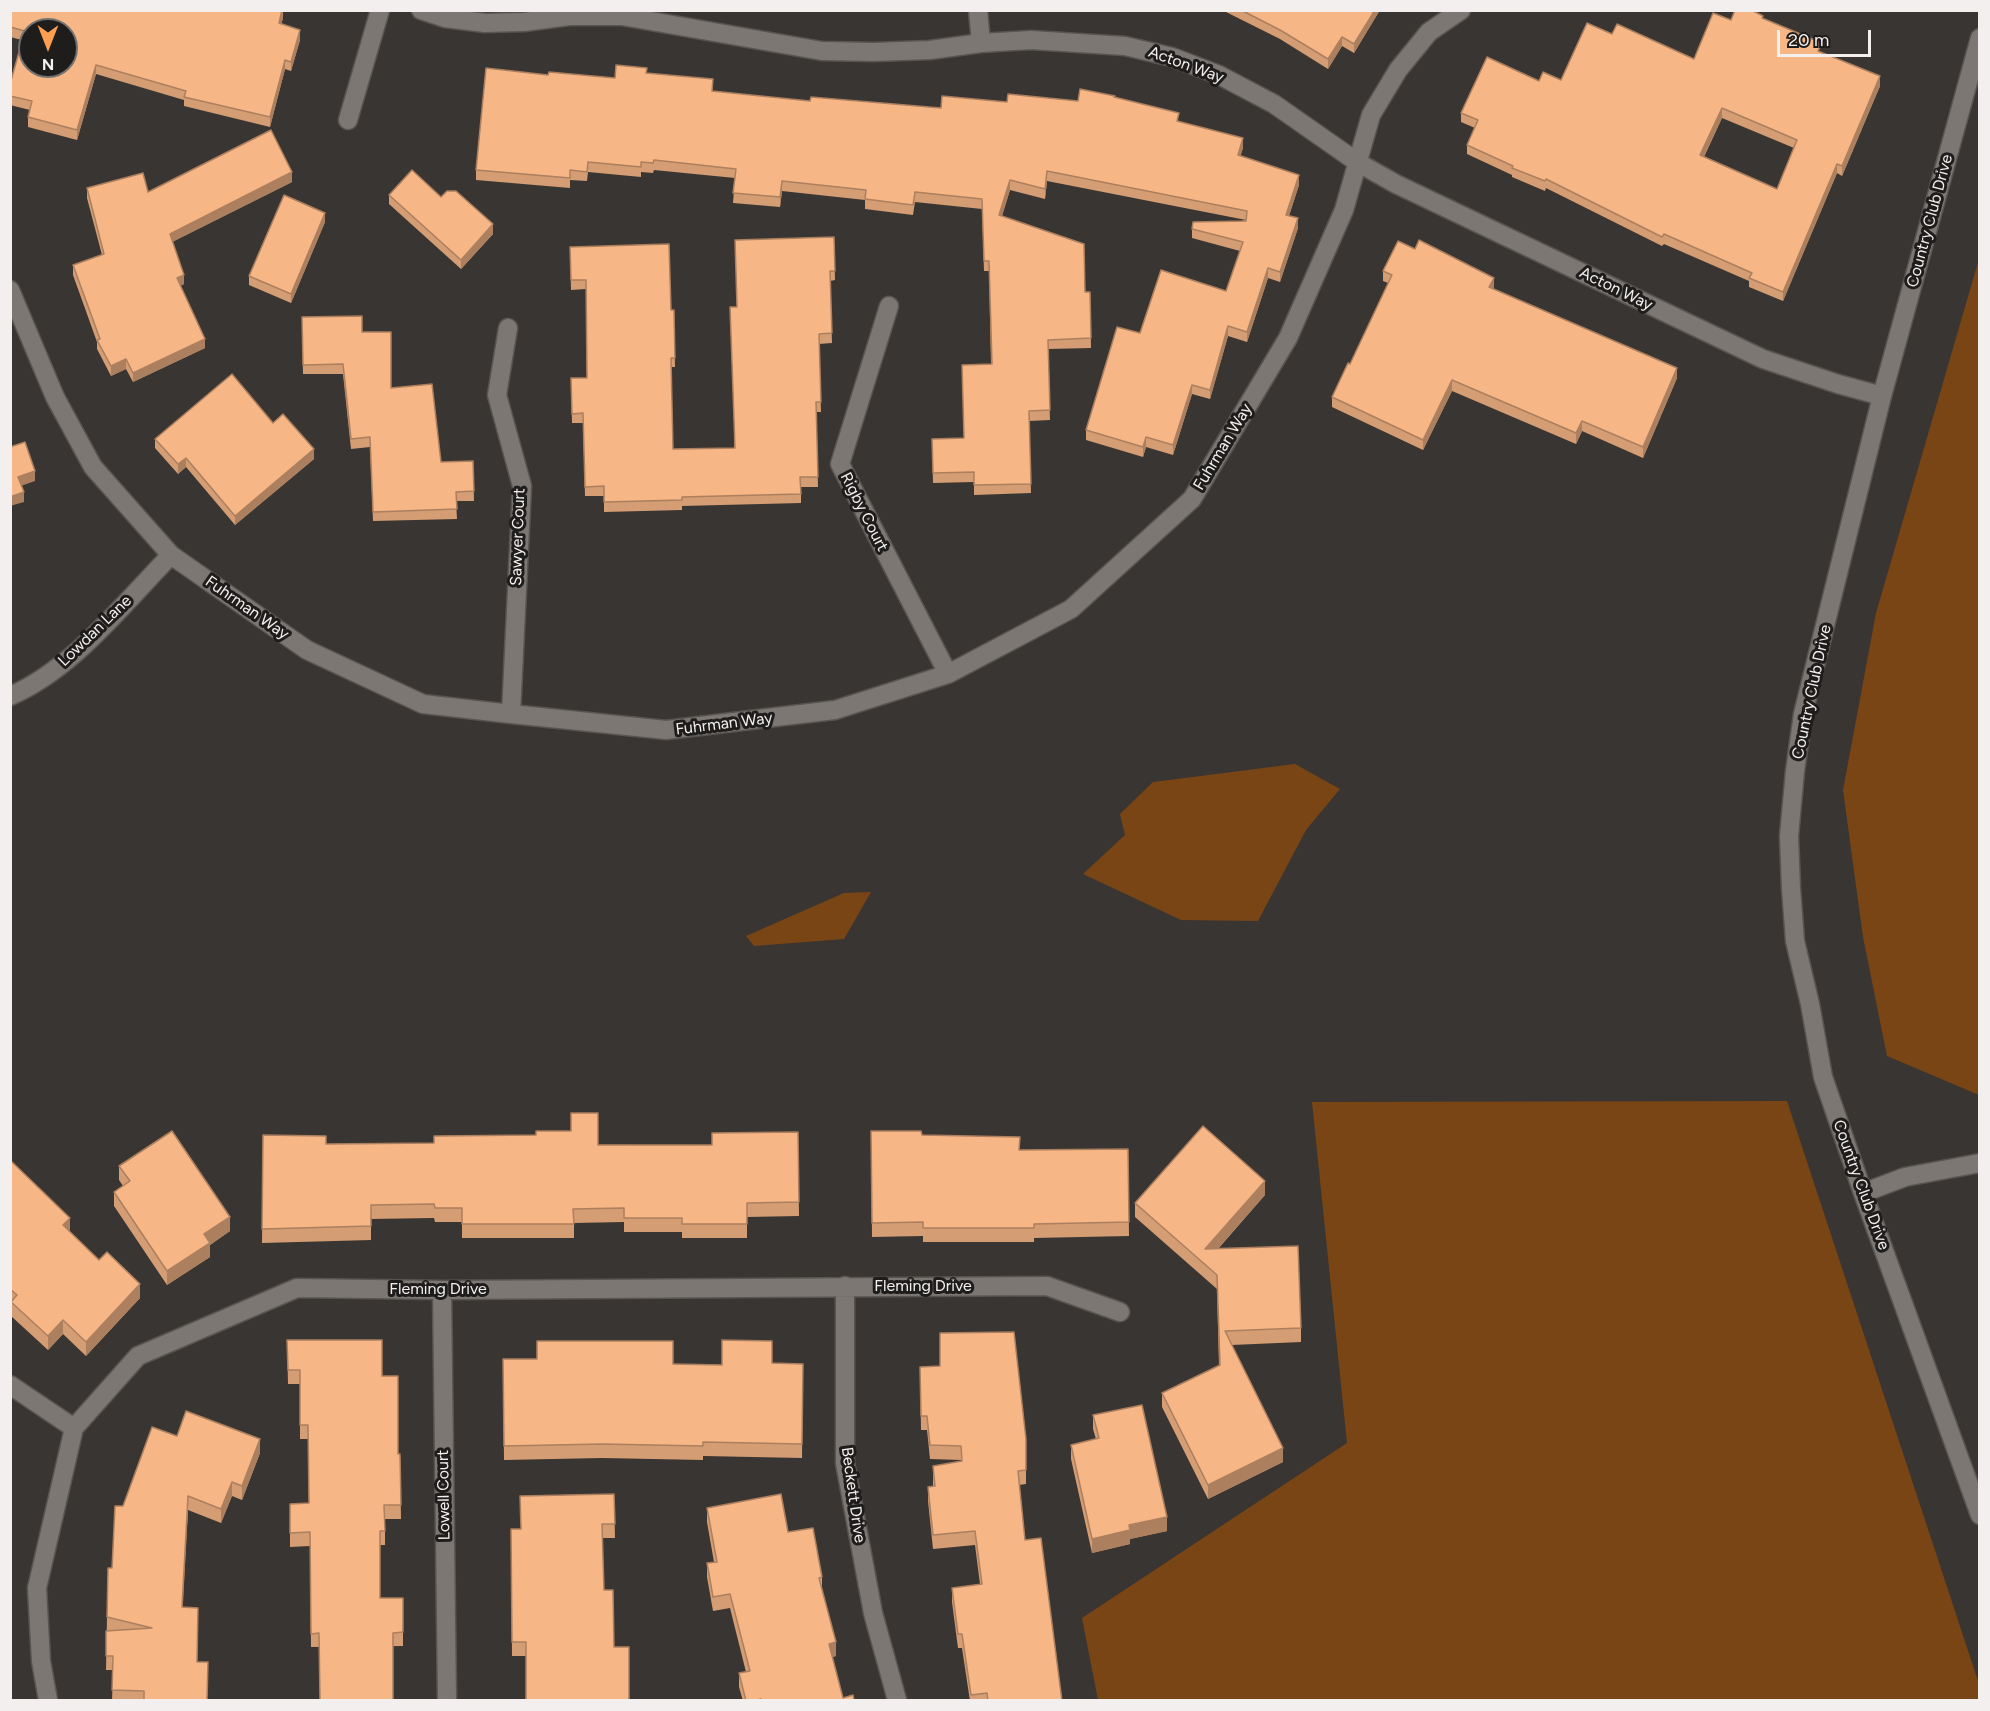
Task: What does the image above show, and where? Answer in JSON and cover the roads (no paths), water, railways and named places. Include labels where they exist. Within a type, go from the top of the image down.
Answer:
[{"type":"street","points":[[348,120],[380,10]]},
{"type":"street","name":"Acton Way","points":[[422,10],[445,18],[485,23],[524,22],[569,16],[622,13],[822,51],[919,50],[1031,40],[1125,45],[1172,57],[1219,75],[1274,104],[1357,162],[1407,189],[1763,359],[1882,396]]},
{"type":"street","points":[[978,10],[981,43]]},
{"type":"street","name":"Fuhrman Way","points":[[10,290],[55,397],[93,467],[171,555],[307,650],[423,704],[511,714],[666,730],[835,710],[948,674],[1071,609],[1192,499],[1288,338],[1344,210],[1371,115],[1398,70],[1429,32],[1461,10]]},
{"type":"street","name":"Country Club Drive","points":[[1980,39],[1882,396],[1803,714],[1789,836],[1796,941],[1823,1077],[1980,1515]]},
{"type":"street","name":"Rigby Court","points":[[889,306],[840,465],[948,674]]},
{"type":"street","name":"Sawyer Court","points":[[508,328],[497,395],[522,486],[511,714]]},
{"type":"street","name":"Lowdan Lane","points":[[10,696],[53,672],[81,648],[171,555]]},
{"type":"street","points":[[1863,1193],[1905,1177],[1980,1162]]},
{"type":"street","name":"Beckett Drive","points":[[845,1286],[845,1463],[873,1613],[897,1701]]},
{"type":"street","name":"Fleming Drive","points":[[48,1701],[41,1661],[37,1588],[74,1428],[138,1356],[297,1288],[442,1290],[1047,1286],[1120,1312]]},
{"type":"street","name":"Lowell Court","points":[[442,1290],[447,1701]]},
{"type":"street","points":[[10,1385],[74,1428]]}]
